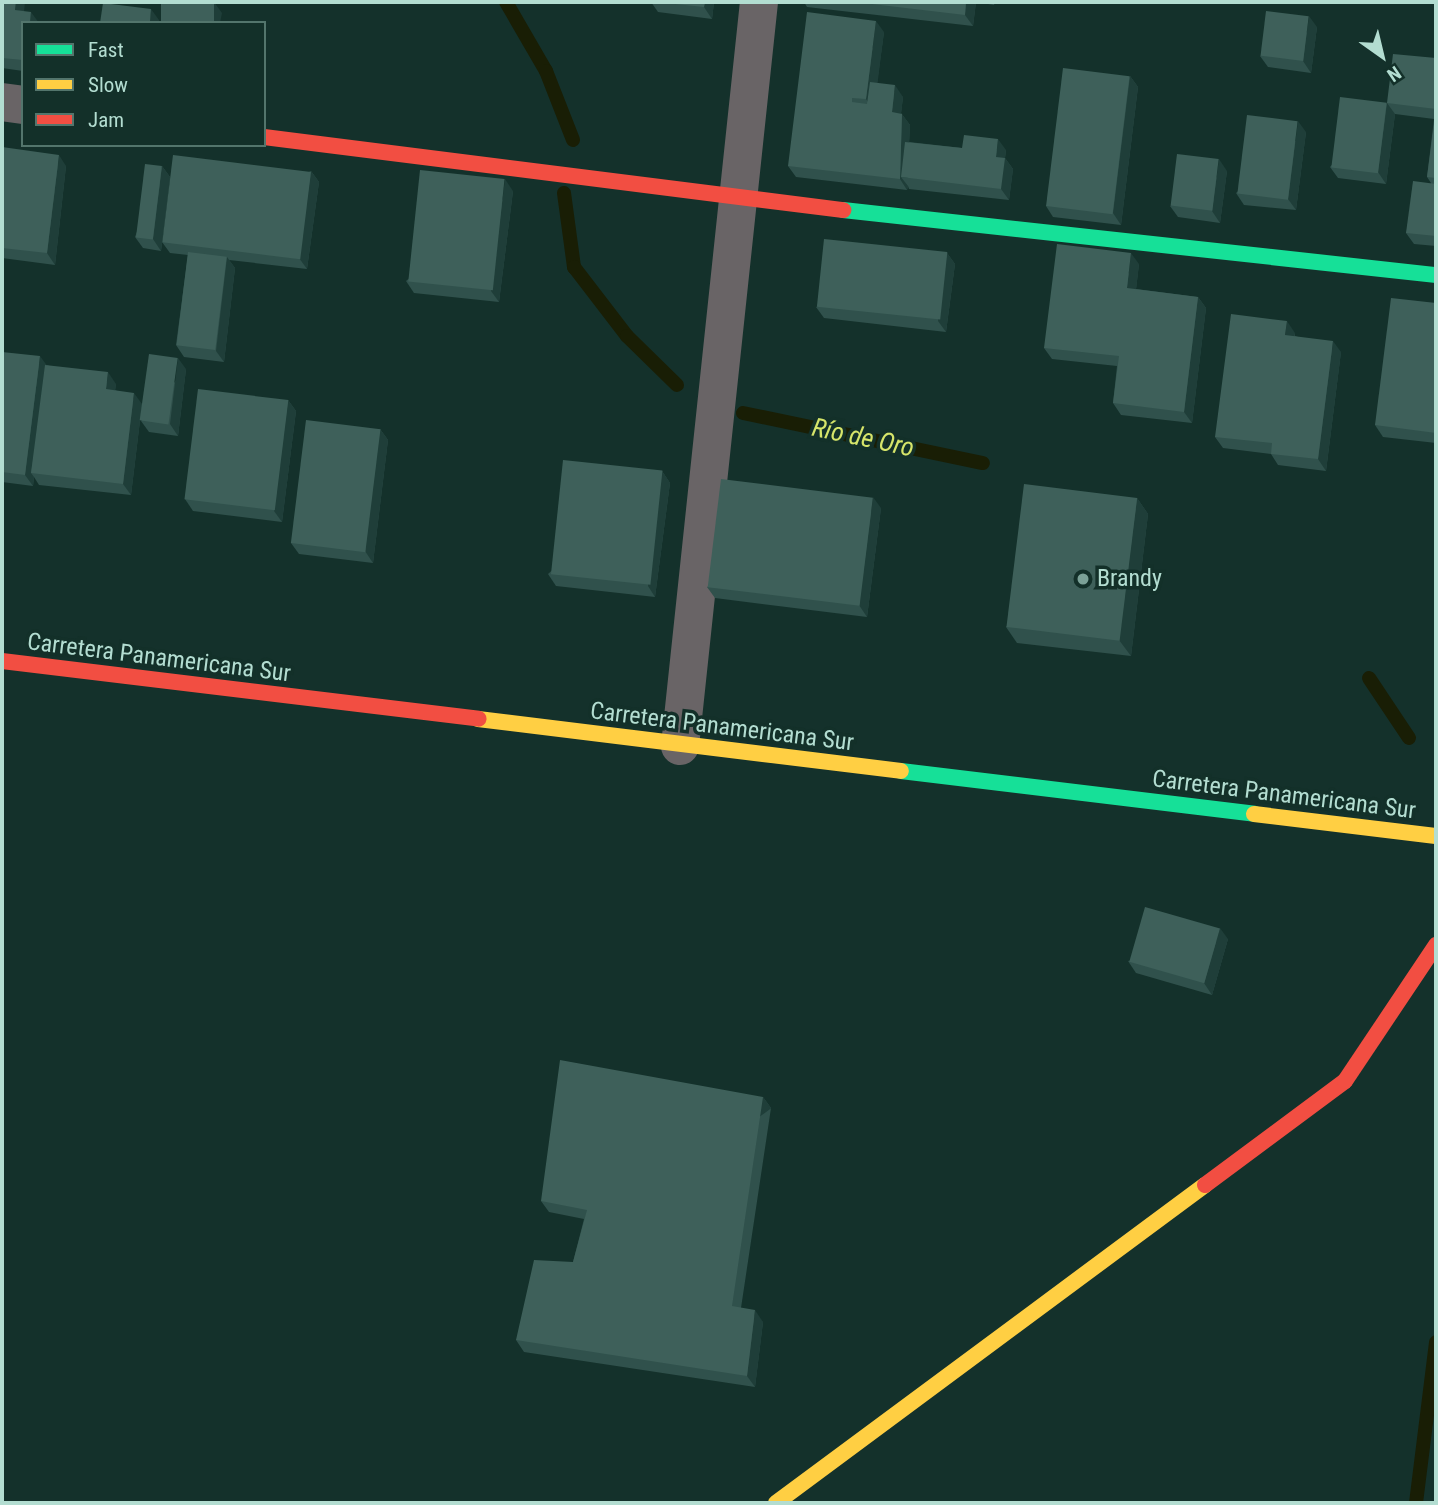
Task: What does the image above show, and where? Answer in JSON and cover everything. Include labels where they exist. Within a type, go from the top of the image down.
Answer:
[{"type":"main road","points":[[266,137],[737,199],[1436,275]]},
{"type":"main road","name":"Carretera Panamericana Sur","points":[[2,661],[680,746],[1436,836]]},
{"type":"main road","points":[[776,1503],[1345,1081],[1436,945]]},
{"type":"street","points":[[680,746],[759,2]]},
{"type":"street","points":[[2,102],[21,105]]},
{"type":"building","points":[[2,2],[16,2],[15,10],[31,12],[30,21],[21,21],[21,60],[2,58]]},
{"type":"building","points":[[161,2],[214,2],[214,21],[161,21]]},
{"type":"building","points":[[656,2],[705,2],[704,7]]},
{"type":"building","points":[[855,2],[966,2],[965,15]]},
{"type":"building","points":[[103,3],[151,9],[150,21],[100,21]]},
{"type":"building","points":[[1266,11],[1309,16],[1303,61],[1261,56]]},
{"type":"building","points":[[807,12],[876,21],[866,99],[852,98],[852,102],[867,104],[870,82],[895,85],[892,112],[902,114],[900,179],[788,166]]},
{"type":"building","points":[[1393,54],[1436,58],[1436,109],[1387,103]]},
{"type":"building","points":[[1063,68],[1130,76],[1113,214],[1046,206]]},
{"type":"building","points":[[1340,97],[1387,103],[1378,173],[1331,167]]},
{"type":"building","points":[[1436,109],[1436,178],[1427,177]]},
{"type":"building","points":[[1247,115],[1298,121],[1288,200],[1237,193]]},
{"type":"building","points":[[964,135],[998,139],[996,157],[1005,158],[1001,189],[901,177],[905,142],[962,148]]},
{"type":"building","points":[[2,147],[59,155],[47,253],[2,248]]},
{"type":"building","points":[[1177,154],[1219,159],[1212,211],[1171,206]]},
{"type":"building","points":[[173,155],[311,172],[300,259],[162,242]]},
{"type":"building","points":[[145,164],[162,166],[153,240],[136,237]]},
{"type":"building","points":[[420,170],[505,179],[493,290],[408,281]]},
{"type":"building","points":[[1413,181],[1436,184],[1436,236],[1406,233]]},
{"type":"building","points":[[824,239],[947,252],[940,320],[817,307]]},
{"type":"building","points":[[1057,244],[1131,253],[1127,288],[1198,297],[1184,412],[1113,403],[1119,356],[1044,348]]},
{"type":"building","points":[[188,252],[227,257],[215,350],[177,345]]},
{"type":"building","points":[[1391,298],[1436,303],[1436,433],[1375,425]]},
{"type":"building","points":[[1231,314],[1287,321],[1285,335],[1333,341],[1318,459],[1271,454],[1272,443],[1215,437]]},
{"type":"building","points":[[2,352],[40,356],[25,475],[2,472]]},
{"type":"building","points":[[149,354],[178,358],[168,424],[140,420]]},
{"type":"building","points":[[45,365],[108,372],[106,389],[134,393],[123,484],[31,473]]},
{"type":"building","points":[[198,389],[288,400],[275,510],[184,499]]},
{"type":"building","points":[[306,420],[380,429],[365,552],[291,543]]},
{"type":"building","points":[[563,460],[662,470],[650,585],[551,574]]},
{"type":"building","points":[[721,479],[873,498],[860,606],[708,587]]},
{"type":"building","name":"Brandy","points":[[1024,484],[1137,498],[1120,641],[1006,627]]},
{"type":"building","points":[[1145,907],[1220,928],[1204,983],[1129,962]]},
{"type":"building","points":[[560,1060],[763,1097],[732,1306],[755,1310],[747,1376],[516,1340],[534,1260],[573,1262],[587,1210],[541,1201]]},
{"type":"waterway","name":"Río de Oro","points":[[506,2],[546,71],[573,140]]},
{"type":"waterway","name":"Río de Oro","points":[[564,193],[574,267],[627,336],[677,385]]},
{"type":"waterway","name":"Río de Oro","points":[[743,413],[983,463]]},
{"type":"waterway","name":"Río de Oro","points":[[1369,678],[1409,738]]},
{"type":"waterway","name":"Río de Oro","points":[[1416,1503],[1436,1342]]},
{"type":"traffic: fast","points":[[843,210],[1436,275]]},
{"type":"traffic: fast","points":[[901,771],[1254,814]]},
{"type":"traffic: slow","points":[[478,719],[901,771]]},
{"type":"traffic: slow","points":[[1254,814],[1436,836]]},
{"type":"traffic: slow","points":[[776,1503],[1205,1185]]},
{"type":"traffic: jam","points":[[266,137],[843,210]]},
{"type":"traffic: jam","points":[[2,661],[478,719]]},
{"type":"traffic: jam","points":[[1205,1185],[1345,1081],[1436,945]]},
{"type":"place","name":"Brandy","points":[[1083,579]]}]
